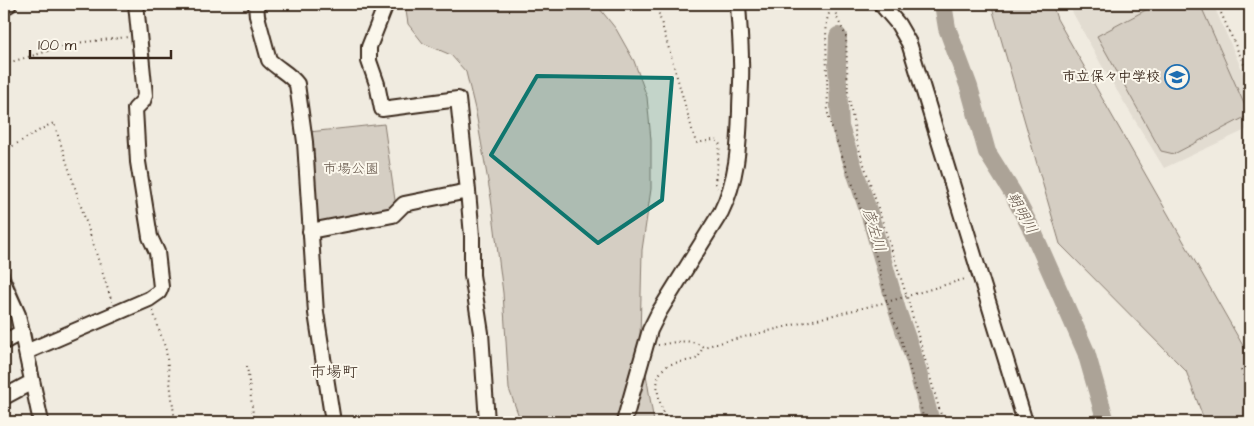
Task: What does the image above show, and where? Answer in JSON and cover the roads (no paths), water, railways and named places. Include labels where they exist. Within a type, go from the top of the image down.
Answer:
[{"type":"main road","points":[[4,6],[8,4]]},
{"type":"street","points":[[26,352],[149,299],[159,292],[161,287],[157,252],[150,237],[138,162],[135,109],[143,101],[145,95],[136,4]]},
{"type":"street","points":[[256,4],[257,16],[269,60],[293,78],[297,84],[305,142],[316,313],[333,422]]},
{"type":"street","points":[[386,4],[369,47],[369,61],[377,84],[382,109],[458,99],[472,236],[472,275],[480,333],[487,422]]},
{"type":"street","points":[[624,422],[650,330],[659,312],[710,231],[727,200],[732,183],[736,168],[739,133],[742,63],[738,4]]},
{"type":"street","points":[[881,4],[898,24],[909,43],[1025,422]]},
{"type":"street","points":[[310,231],[393,215],[404,204],[468,191]]},
{"type":"street","points":[[4,284],[18,314],[41,422]]},
{"type":"street","points":[[4,342],[22,332]]},
{"type":"street","points":[[4,397],[32,382]]},
{"type":"waterway","name":"朝明川","points":[[943,4],[947,28],[969,87],[987,152],[1012,192],[1033,232],[1086,352],[1106,422]]},
{"type":"waterway","name":"彦左川","points":[[838,36],[837,63],[840,127],[870,216],[897,310],[915,361],[931,422]]},
{"type":"waterway","points":[[4,263],[25,312],[31,338]]},
{"type":"waterway","points":[[36,363],[43,400]]},
{"type":"place","name":"市立保々中学校","points":[[1177,77]]},
{"type":"district","name":"市場町","points":[[334,372]]},
{"type":"park label","name":"市場公園","points":[[351,169]]}]
